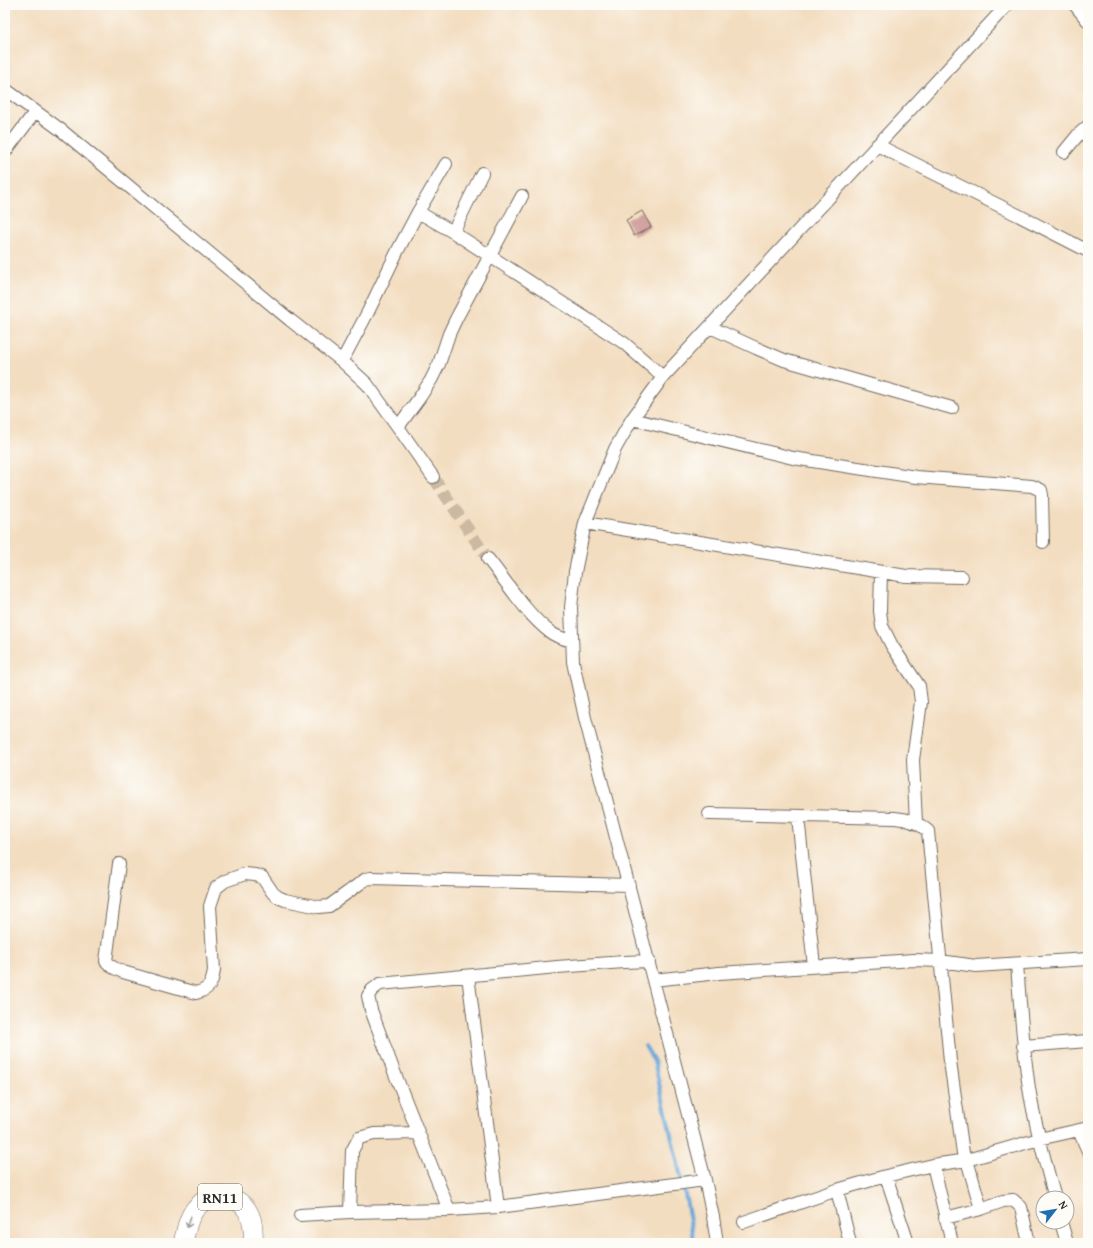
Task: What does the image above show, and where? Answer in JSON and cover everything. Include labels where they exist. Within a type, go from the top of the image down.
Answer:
[{"type":"main road","name":"RN11","points":[[183,1243],[194,1210],[203,1201],[214,1197],[221,1197],[233,1199],[242,1204],[247,1210],[252,1224],[253,1243]]},
{"type":"street","points":[[717,1243],[705,1180],[578,688],[573,662],[571,607],[575,572],[585,523],[615,449],[632,419],[663,377],[1007,5]]},
{"type":"street","points":[[1075,5],[1088,21]]},
{"type":"street","points":[[5,89],[61,130],[284,315],[342,361],[367,384],[432,477]]},
{"type":"street","points":[[5,152],[35,112]]},
{"type":"street","points":[[1064,152],[1078,135],[1088,126]]},
{"type":"street","points":[[877,145],[1088,251]]},
{"type":"street","points":[[342,361],[418,212],[446,164]]},
{"type":"street","points":[[453,232],[482,173]]},
{"type":"street","points":[[398,427],[431,380],[439,364],[452,326],[522,196]]},
{"type":"street","points":[[418,212],[453,232],[624,343],[663,377]]},
{"type":"street","points":[[710,327],[784,360],[952,408]]},
{"type":"street","points":[[632,419],[793,458],[916,478],[1032,486],[1040,490],[1042,495],[1043,542]]},
{"type":"street","points":[[585,523],[906,576],[962,576]]},
{"type":"street","points":[[488,559],[530,612],[550,632],[558,637],[572,641]]},
{"type":"street","points":[[881,572],[880,611],[882,626],[892,646],[919,686],[921,702],[913,760],[916,823]]},
{"type":"street","points":[[709,814],[895,818],[907,819],[916,823],[928,832],[950,1060],[965,1160],[982,1209]]},
{"type":"street","points":[[798,816],[814,966]]},
{"type":"street","points":[[119,864],[106,961],[112,967],[123,972],[196,993],[204,991],[213,980],[214,970],[210,906],[216,888],[224,881],[245,874],[262,877],[278,898],[319,907],[328,906],[366,879],[371,878],[629,886]]},
{"type":"street","points":[[653,980],[719,973],[914,960],[940,961],[976,966],[1088,959]]},
{"type":"street","points":[[449,1210],[392,1069],[371,1010],[368,996],[372,990],[380,984],[648,961]]},
{"type":"street","points":[[1017,964],[1023,1046],[1029,1090],[1039,1139],[1053,1190]]},
{"type":"street","points":[[468,976],[498,1207]]},
{"type":"street","points":[[1023,1046],[1088,1041]]},
{"type":"street","points":[[744,1222],[838,1190],[886,1176],[932,1165],[965,1160],[1039,1139],[1084,1130],[1088,1151]]},
{"type":"street","points":[[350,1212],[352,1151],[359,1138],[374,1134],[418,1133]]},
{"type":"street","points":[[932,1165],[952,1243]]},
{"type":"street","points":[[886,1176],[908,1243]]},
{"type":"street","points":[[300,1215],[498,1207],[705,1180]]},
{"type":"street","points":[[838,1190],[850,1243]]},
{"type":"street","points":[[946,1218],[982,1209],[1004,1201],[1013,1200],[1021,1207],[1026,1242]]},
{"type":"street","points":[[1063,1230],[1067,1243]]},
{"type":"building","points":[[642,211],[651,227],[634,236],[626,220]]},
{"type":"waterway","points":[[645,1046],[654,1061],[686,1199],[694,1243]]},
{"type":"tunnel","points":[[433,477],[488,559]]}]
